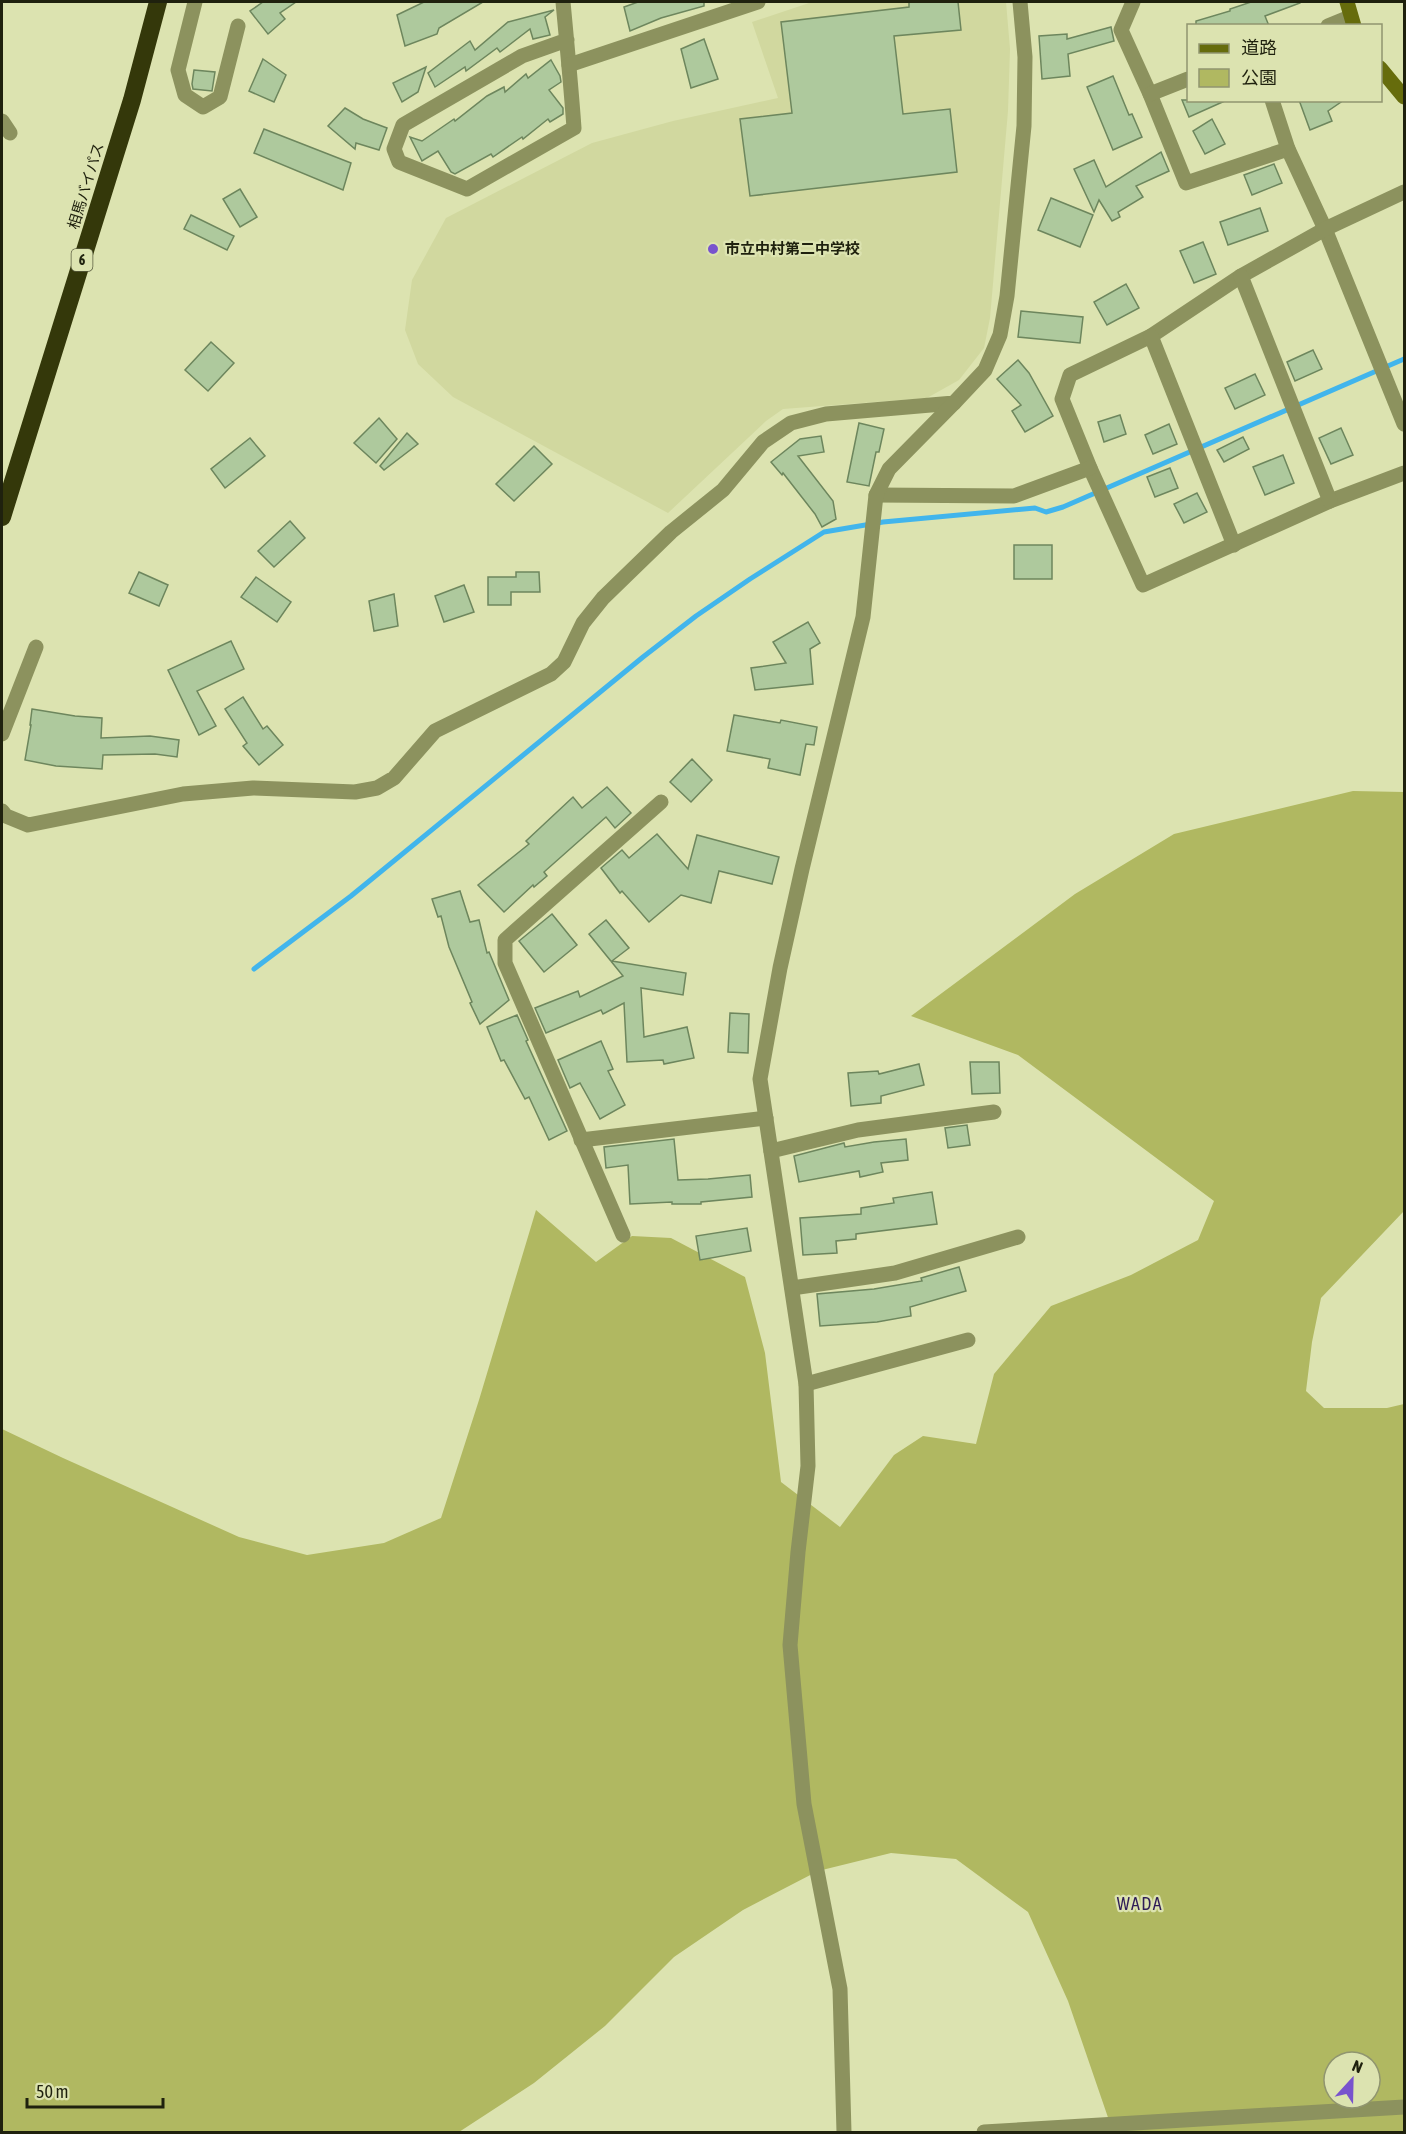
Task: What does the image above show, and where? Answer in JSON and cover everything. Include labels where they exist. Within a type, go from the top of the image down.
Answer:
[{"type":"highway","name":"相馬バイパス","points":[[2,517],[132,100],[158,2]]},
{"type":"street","points":[[195,2],[178,70],[185,95],[203,107],[220,97],[238,26]]},
{"type":"street","points":[[563,2],[567,40],[574,128],[467,189],[399,162],[394,149],[403,125],[522,56],[567,40]]},
{"type":"street","points":[[569,65],[758,2]]},
{"type":"street","points":[[844,2133],[840,1989],[804,1804],[790,1645],[808,1466],[806,1384],[760,1080],[780,968],[802,869],[863,617],[876,495],[889,469],[985,370],[1000,335],[1007,296],[1024,126],[1025,57],[1020,2]]},
{"type":"street","points":[[1133,2],[1120,30],[1150,94],[1186,183],[1288,149]]},
{"type":"street","points":[[1347,2],[1352,21]]},
{"type":"street","points":[[1382,70],[1404,97]]},
{"type":"street","points":[[1150,94],[1187,79]]},
{"type":"street","points":[[1273,102],[1288,149],[1325,229],[1404,424]]},
{"type":"street","points":[[1404,192],[1325,229],[1241,276],[1151,336],[1070,375],[1062,399],[1090,468],[1143,585],[1330,501],[1404,473]]},
{"type":"street","points":[[1241,276],[1330,501]]},
{"type":"street","points":[[1151,336],[1234,545]]},
{"type":"street","points":[[2,811],[6,816],[28,825],[183,794],[253,788],[355,792],[376,788],[394,778],[435,731],[551,674],[564,662],[583,623],[603,598],[671,532],[723,490],[763,442],[791,423],[826,414],[954,403]]},
{"type":"street","points":[[876,495],[1014,496],[1090,468]]},
{"type":"street","points":[[2,734],[36,647]]},
{"type":"street","points":[[623,1235],[505,963],[505,940],[662,802]]},
{"type":"street","points":[[771,1151],[858,1130],[994,1112]]},
{"type":"street","points":[[581,1140],[766,1118]]},
{"type":"street","points":[[792,1288],[895,1273],[1018,1238]]},
{"type":"street","points":[[806,1384],[968,1340]]},
{"type":"street","points":[[984,2133],[1404,2107]]},
{"type":"shaded area","name":"市立中村第二中学校","points":[[812,2],[1006,2],[1010,49],[1008,111],[990,318],[984,348],[959,380],[927,398],[783,409],[766,421],[668,513],[453,397],[418,364],[405,330],[412,280],[446,218],[592,143],[673,121],[778,98],[752,22]]},
{"type":"green space","points":[[1353,791],[1404,792],[1404,1211],[1321,1298],[1312,1342],[1306,1391],[1324,1408],[1387,1408],[1404,1404],[1404,2132],[1113,2132],[1068,2001],[1028,1912],[956,1859],[891,1853],[818,1871],[743,1910],[674,1957],[605,2026],[534,2083],[459,2132],[2,2132],[2,1429],[239,1537],[307,1555],[384,1543],[441,1518],[536,1210],[596,1262],[632,1236],[671,1238],[745,1277],[765,1353],[781,1482],[840,1527],[894,1455],[923,1436],[976,1444],[994,1374],[1051,1306],[1131,1275],[1198,1240],[1214,1201],[1018,1055],[911,1016],[1075,894],[1174,834]]},
{"type":"building","points":[[263,2],[296,2],[280,13],[285,19],[268,34],[250,11]]},
{"type":"building","points":[[424,2],[483,2],[439,28],[437,34],[405,46],[397,15]]},
{"type":"building","points":[[638,2],[704,2],[704,6],[661,18],[630,31],[624,7]]},
{"type":"building","points":[[909,2],[958,2],[961,30],[894,36],[903,114],[950,109],[957,172],[750,196],[740,119],[792,113],[781,22],[909,7]]},
{"type":"building","points":[[1251,2],[1300,2],[1265,16],[1268,24],[1196,24],[1196,21],[1230,11],[1230,9]]},
{"type":"building","points":[[554,10],[545,17],[550,35],[533,39],[530,29],[500,52],[497,48],[466,71],[465,67],[435,87],[428,73],[470,41],[475,50],[508,22]]},
{"type":"building","points":[[1111,27],[1114,41],[1068,54],[1070,76],[1042,79],[1039,36],[1067,34],[1067,39]]},
{"type":"building","points":[[704,39],[718,79],[691,88],[681,49]]},
{"type":"building","points":[[263,59],[286,75],[274,102],[249,91]]},
{"type":"building","points":[[551,60],[561,82],[549,90],[563,108],[563,114],[550,122],[548,119],[523,139],[522,137],[493,157],[491,154],[455,174],[451,172],[438,151],[422,161],[410,137],[422,141],[454,119],[455,121],[487,96],[504,87],[505,92],[526,74],[528,78]]},
{"type":"building","points":[[426,67],[418,92],[402,102],[393,83]]},
{"type":"building","points":[[194,70],[215,72],[212,91],[193,89]]},
{"type":"building","points":[[1113,76],[1129,115],[1132,114],[1142,137],[1113,150],[1087,87]]},
{"type":"building","points":[[1182,100],[1223,102],[1189,117]]},
{"type":"building","points":[[1300,102],[1341,102],[1328,111],[1332,121],[1310,130]]},
{"type":"building","points":[[345,108],[363,119],[387,128],[379,150],[356,143],[355,149],[328,126]]},
{"type":"building","points":[[1212,119],[1225,144],[1205,154],[1193,131]]},
{"type":"building","points":[[264,129],[351,163],[343,190],[254,153]]},
{"type":"building","points":[[1161,152],[1169,171],[1136,186],[1143,197],[1118,212],[1120,217],[1112,221],[1099,200],[1094,212],[1074,169],[1094,160],[1106,187]]},
{"type":"building","points":[[1274,164],[1282,183],[1252,195],[1244,175]]},
{"type":"building","points":[[240,189],[257,217],[240,227],[223,199]]},
{"type":"building","points":[[1051,198],[1093,215],[1080,247],[1038,230]]},
{"type":"building","points":[[1260,208],[1268,231],[1228,245],[1220,222]]},
{"type":"building","points":[[191,215],[234,236],[227,250],[184,229]]},
{"type":"building","points":[[1203,242],[1216,274],[1194,283],[1180,251]]},
{"type":"building","points":[[1126,284],[1139,308],[1107,325],[1094,302]]},
{"type":"building","points":[[1021,311],[1083,317],[1080,343],[1018,337]]},
{"type":"building","points":[[211,342],[234,363],[208,391],[185,370]]},
{"type":"building","points":[[1313,350],[1322,369],[1295,381],[1287,362]]},
{"type":"building","points":[[1018,360],[1029,373],[1053,416],[1025,432],[1012,411],[1021,405],[997,379]]},
{"type":"building","points":[[1255,374],[1265,395],[1235,409],[1225,388]]},
{"type":"building","points":[[1120,415],[1126,434],[1104,442],[1098,422]]},
{"type":"building","points":[[379,418],[397,439],[376,463],[354,443]]},
{"type":"building","points":[[859,423],[884,429],[879,452],[876,452],[869,486],[847,482]]},
{"type":"building","points":[[1169,424],[1177,444],[1153,454],[1145,435]]},
{"type":"building","points":[[1341,428],[1353,455],[1331,464],[1319,438]]},
{"type":"building","points":[[407,433],[418,444],[384,470],[380,466]]},
{"type":"building","points":[[821,436],[824,452],[798,456],[833,501],[836,519],[822,527],[815,514],[783,473],[782,475],[771,462],[800,439]]},
{"type":"building","points":[[1243,437],[1249,449],[1224,462],[1217,450]]},
{"type":"building","points":[[250,438],[265,456],[225,488],[211,469]]},
{"type":"building","points":[[534,446],[552,464],[514,501],[496,484]]},
{"type":"building","points":[[1283,455],[1294,483],[1265,495],[1253,467]]},
{"type":"building","points":[[1170,468],[1178,488],[1155,497],[1147,477]]},
{"type":"building","points":[[1197,493],[1207,512],[1184,523],[1174,504]]},
{"type":"building","points":[[290,521],[305,538],[274,567],[258,551]]},
{"type":"building","points":[[1014,545],[1052,545],[1052,579],[1014,579]]},
{"type":"building","points":[[139,572],[168,585],[159,606],[129,593]]},
{"type":"building","points":[[516,572],[539,572],[540,592],[511,592],[511,605],[488,605],[488,577],[516,577]]},
{"type":"building","points":[[256,577],[291,602],[277,622],[241,597]]},
{"type":"building","points":[[464,585],[474,612],[444,622],[435,596]]},
{"type":"building","points":[[394,594],[398,626],[374,631],[369,601]]},
{"type":"building","points":[[808,622],[820,643],[810,649],[813,684],[755,690],[751,668],[786,663],[773,642]]},
{"type":"building","points":[[231,641],[244,669],[197,691],[216,726],[199,735],[168,670]]},
{"type":"building","points":[[243,697],[263,729],[267,726],[283,745],[259,765],[243,746],[247,743],[225,709]]},
{"type":"building","points":[[32,709],[102,718],[101,738],[150,736],[179,740],[177,757],[155,754],[103,755],[102,769],[56,766],[25,760]]},
{"type":"building","points":[[734,715],[817,727],[814,745],[806,744],[800,775],[768,768],[770,759],[727,751]]},
{"type":"building","points":[[692,759],[712,780],[691,802],[670,782]]},
{"type":"building","points":[[607,787],[631,813],[615,828],[606,817],[544,872],[547,876],[534,887],[533,885],[504,912],[478,885],[529,844],[526,841],[573,797],[582,808]]},
{"type":"building","points":[[657,834],[688,869],[697,835],[779,857],[772,884],[719,871],[711,903],[681,895],[649,922],[622,891],[620,893],[601,868],[622,850],[629,858]]},
{"type":"building","points":[[460,891],[470,922],[479,920],[487,953],[489,952],[509,1000],[480,1024],[449,947],[441,916],[438,917],[432,899]]},
{"type":"building","points":[[552,914],[577,945],[544,972],[519,941]]},
{"type":"building","points":[[606,920],[629,948],[612,961],[686,973],[683,995],[641,988],[644,1037],[687,1027],[694,1058],[664,1064],[663,1060],[627,1062],[624,1003],[603,1014],[601,1010],[546,1033],[535,1008],[578,991],[580,997],[623,976],[589,934]]},
{"type":"building","points":[[730,1013],[749,1014],[748,1053],[728,1052]]},
{"type":"building","points":[[517,1015],[528,1040],[526,1041],[567,1131],[549,1140],[529,1097],[525,1099],[504,1060],[501,1061],[487,1027]]},
{"type":"building","points":[[601,1041],[613,1069],[608,1071],[625,1105],[600,1119],[580,1083],[570,1088],[558,1060]]},
{"type":"building","points":[[970,1062],[999,1062],[1000,1093],[972,1094]]},
{"type":"building","points":[[919,1064],[924,1085],[881,1096],[881,1103],[851,1106],[848,1073],[878,1071],[879,1074]]},
{"type":"building","points":[[967,1125],[970,1145],[948,1148],[945,1128]]},
{"type":"building","points":[[674,1139],[678,1180],[750,1175],[752,1197],[701,1202],[701,1204],[672,1204],[672,1202],[630,1204],[628,1165],[606,1168],[604,1147]]},
{"type":"building","points":[[906,1139],[908,1160],[881,1163],[883,1172],[860,1177],[859,1171],[799,1182],[794,1156],[844,1143],[845,1147]]},
{"type":"building","points":[[932,1192],[937,1224],[856,1234],[856,1239],[836,1241],[837,1253],[803,1255],[800,1218],[861,1214],[861,1208],[894,1203],[893,1198]]},
{"type":"building","points":[[747,1228],[751,1251],[700,1260],[696,1236]]},
{"type":"building","points":[[959,1267],[966,1291],[910,1307],[911,1316],[877,1322],[820,1326],[817,1294],[874,1289],[922,1281],[921,1278]]},
{"type":"waterway","points":[[254,969],[351,896],[696,616],[824,532],[883,522],[1035,508],[1046,512],[1063,507],[1404,359]]},
{"type":"place","name":"市立中村第二中学校","points":[[713,249]]},
{"type":"district","name":"WADA","points":[[1140,1904]]}]
